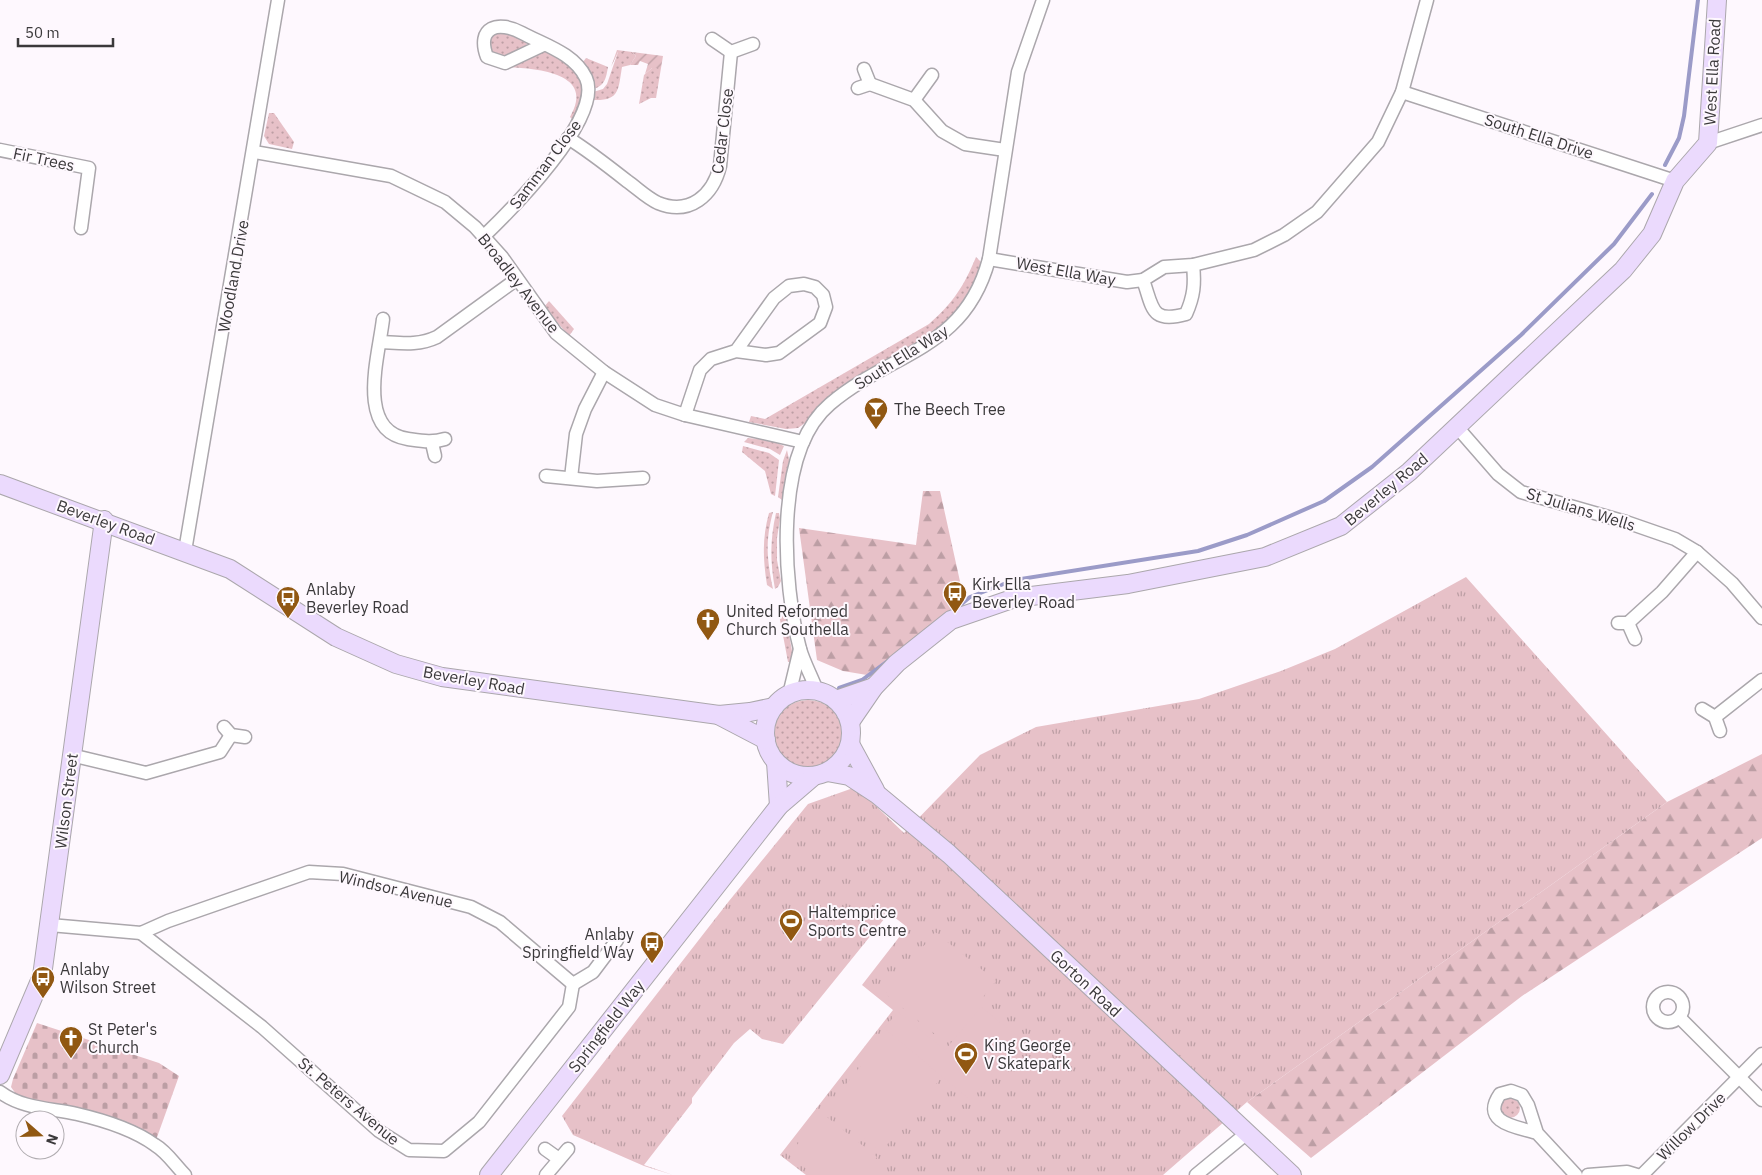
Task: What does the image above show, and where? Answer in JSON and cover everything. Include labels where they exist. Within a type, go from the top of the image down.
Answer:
[{"type":"main road","name":"West Ella Road","points":[[1708,143],[1717,0]]},
{"type":"main road","name":"Beverley Road","points":[[850,722],[874,687],[897,663],[951,620],[1015,598],[1128,584],[1265,557],[1341,526],[1409,472],[1623,270],[1652,234],[1675,181],[1708,143]]},
{"type":"main road","name":"Beverley Road","points":[[0,484],[104,520],[230,569],[336,637],[396,664],[442,677],[719,716],[774,707]]},
{"type":"main road","name":"Wilson Street","points":[[0,1075],[42,976],[104,520]]},
{"type":"main road","name":"Beverley Road","points":[[836,700],[874,687]]},
{"type":"main road","points":[[776,762],[787,771],[800,776],[821,774],[837,765],[850,744],[850,722],[836,700],[817,691],[803,690],[789,695],[774,707],[767,722],[766,740],[776,762],[779,806]]},
{"type":"main road","name":"Beverley Road","points":[[719,716],[746,728],[766,740]]},
{"type":"main road","name":"Gorton Road","points":[[850,744],[878,795]]},
{"type":"main road","name":"Gorton Road","points":[[821,774],[849,776],[878,795],[949,854],[1292,1175]]},
{"type":"main road","name":"Springfield Way","points":[[489,1175],[779,806],[821,774]]},
{"type":"street","name":"Woodland Drive","points":[[186,551],[278,0]]},
{"type":"street","name":"South Ella Way","points":[[817,691],[800,649],[788,581],[786,555],[786,533],[794,474],[804,442],[812,424],[831,403],[948,330],[960,318],[980,288],[989,259],[1018,72],[1043,0]]},
{"type":"street","points":[[1193,265],[1194,296],[1186,314],[1168,319],[1160,316],[1149,302],[1143,280],[1164,266],[1193,265],[1254,250],[1284,235],[1317,212],[1378,142],[1402,92],[1428,0]]},
{"type":"street","points":[[712,39],[731,52],[753,44]]},
{"type":"street","name":"Samman Close","points":[[484,236],[521,200],[577,126],[587,103],[586,79],[569,57],[543,45]]},
{"type":"street","name":"Cedar Close","points":[[568,138],[650,199],[668,206],[682,206],[695,202],[707,194],[716,181],[720,166],[731,52]]},
{"type":"street","points":[[864,69],[864,86],[914,100],[942,131],[965,144],[1005,150]]},
{"type":"street","points":[[914,100],[932,76]]},
{"type":"street","name":"South Ella Drive","points":[[1402,92],[1675,181]]},
{"type":"street","points":[[1708,143],[1762,125]]},
{"type":"street","name":"Fir Trees","points":[[0,150],[88,168],[81,228]]},
{"type":"street","name":"Broadley Avenue","points":[[254,152],[391,176],[445,202],[484,236],[502,256],[556,333],[604,372],[655,405],[685,415],[804,442]]},
{"type":"street","name":"West Ella Way","points":[[989,259],[1127,282],[1143,280]]},
{"type":"street","points":[[381,342],[416,344],[438,337],[517,280]]},
{"type":"street","points":[[685,415],[700,370],[710,359],[736,351],[766,355],[779,353],[820,322],[826,307],[823,295],[815,287],[804,284],[789,286],[774,298],[736,351]]},
{"type":"street","points":[[383,319],[381,342],[374,376],[376,412],[384,428],[397,437],[432,443],[445,439]]},
{"type":"street","points":[[571,478],[576,434],[584,409],[604,372]]},
{"type":"street","name":"St Julians Wells","points":[[1457,427],[1498,474],[1521,492],[1675,538],[1697,552],[1732,583],[1762,618]]},
{"type":"street","points":[[432,443],[434,456]]},
{"type":"street","points":[[546,476],[597,481],[643,478]]},
{"type":"street","points":[[1635,639],[1623,623],[1662,592],[1697,552]]},
{"type":"street","name":"South Ella Way","points":[[789,695],[800,649]]},
{"type":"street","points":[[1715,717],[1762,680]]},
{"type":"street","points":[[1702,709],[1715,717],[1720,731]]},
{"type":"street","points":[[72,755],[146,773],[220,752],[228,731],[245,737]]},
{"type":"street","name":"Windsor Avenue","points":[[50,924],[141,933],[168,921],[309,872],[343,874],[471,907],[500,922],[573,984]]},
{"type":"street","name":"St. Peters Avenue","points":[[141,933],[262,1027],[379,1131],[409,1150],[444,1151],[479,1122],[569,1007],[573,984]]},
{"type":"street","points":[[573,984],[593,972],[617,940]]},
{"type":"street","points":[[1679,1017],[1762,1100]]},
{"type":"street","name":"Willow Drive","points":[[1642,1175],[1762,1054]]},
{"type":"street","points":[[0,1092],[11,1100],[61,1113],[75,1114],[142,1137],[157,1146],[185,1175]]},
{"type":"street","points":[[1196,1175],[1246,1133]]},
{"type":"street","points":[[1536,1133],[1576,1175]]},
{"type":"street","points":[[545,1149],[559,1159]]},
{"type":"street","points":[[546,1175],[568,1149]]},
{"type":"street","points":[[1588,1175],[1627,1172],[1637,1175]]},
{"type":"green space","points":[[500,31],[523,38],[527,44],[514,55],[504,57],[494,54],[489,51],[491,34]]},
{"type":"green space","points":[[617,50],[663,56],[661,68],[652,68],[645,74],[648,64],[640,61],[638,65],[630,65],[636,56],[632,52],[618,52],[611,67]]},
{"type":"green space","points":[[546,51],[560,58],[573,69],[582,83],[584,90],[581,107],[574,121],[570,117],[576,102],[576,91],[570,82],[548,72],[509,67]]},
{"type":"green space","points":[[618,52],[632,52],[636,56],[630,65],[622,67],[618,88],[613,96],[602,100],[593,100],[593,92],[603,89],[607,84]]},
{"type":"green space","points":[[586,58],[608,67],[606,78],[597,88],[593,89],[592,78],[583,62]]},
{"type":"green space","points":[[652,68],[661,68],[656,98],[651,98],[639,104],[644,75]]},
{"type":"green space","points":[[269,113],[274,113],[294,142],[292,149],[269,144],[264,136]]},
{"type":"green space","points":[[976,257],[984,265],[956,317],[798,428],[786,429],[749,422],[751,416],[765,419],[929,324],[957,294]]},
{"type":"green space","points":[[549,301],[574,329],[569,336],[544,307]]},
{"type":"green space","points":[[748,438],[770,440],[784,446],[780,455],[770,449],[744,442]]},
{"type":"green space","points":[[743,446],[769,453],[779,460],[775,496],[771,494],[765,471],[742,452]]},
{"type":"green space","points":[[787,450],[790,464],[782,500],[778,497],[783,461]]},
{"type":"green space","points":[[923,491],[940,491],[965,604],[948,611],[873,676],[843,671],[817,660],[799,528],[916,545]]},
{"type":"green space","points":[[773,512],[768,550],[773,589],[767,585],[764,549],[769,513]]},
{"type":"green space","points":[[776,513],[779,513],[780,519],[777,538],[777,560],[781,581],[775,589],[771,551]]},
{"type":"green space","points":[[1466,577],[1667,802],[1247,1102],[1163,1175],[806,1175],[780,1155],[893,1010],[862,985],[907,927],[889,913],[783,1044],[762,1039],[750,1029],[734,1043],[692,1098],[692,1103],[644,1165],[673,1175],[644,1166],[573,1135],[562,1116],[729,901],[808,804],[856,787],[904,833],[980,755],[1036,727],[1199,699],[1281,671],[1335,649]]},
{"type":"green space","points":[[778,609],[785,612],[794,662],[788,662]]},
{"type":"green space","points":[[808,700],[821,703],[832,710],[839,721],[842,734],[839,747],[832,758],[821,765],[808,768],[795,765],[784,758],[777,747],[774,734],[777,721],[784,710],[795,703]]},
{"type":"green space","points":[[1762,754],[1762,838],[1522,996],[1311,1158],[1247,1102],[1667,802]]},
{"type":"green space","points":[[935,932],[996,981],[946,1043],[885,994]]},
{"type":"green space","name":"King George V Skatepark","points":[[981,1007],[1021,1039],[970,1100],[884,1028],[898,1012],[945,1050]]},
{"type":"green space","points":[[37,1023],[159,1063],[179,1076],[156,1140],[65,1112],[65,1110],[18,1097],[11,1087]]},
{"type":"green space","points":[[886,1034],[941,1078],[881,1152],[827,1108]]},
{"type":"green space","points":[[1510,1098],[1517,1101],[1520,1108],[1517,1115],[1510,1118],[1503,1115],[1500,1108],[1503,1101]]},
{"type":"green space","points":[[822,1113],[877,1157],[863,1175],[814,1175],[789,1155]]},
{"type":"waterway","points":[[1665,165],[1679,138],[1684,116],[1698,0]]},
{"type":"waterway","points":[[952,612],[970,597],[1014,580],[1198,551],[1247,535],[1324,501],[1372,467],[1521,335],[1614,244],[1652,194]]},
{"type":"waterway","points":[[839,688],[862,680],[889,660]]},
{"type":"place","name":"The Beech Tree","points":[[876,430]]},
{"type":"place","name":"Kirk Ella Beverley Road","points":[[955,614]]},
{"type":"place","name":"Anlaby Beverley Road","points":[[288,619]]},
{"type":"place","name":"United Reformed Church Southella","points":[[708,641]]},
{"type":"place","name":"Haltemprice Sports Centre","points":[[791,942]]},
{"type":"place","name":"Anlaby Springfield Way","points":[[652,964]]},
{"type":"place","name":"Anlaby Wilson Street","points":[[43,999]]},
{"type":"place","name":"St Peter's Church","points":[[71,1059]]},
{"type":"place","name":"King George V Skatepark","points":[[966,1075]]}]
